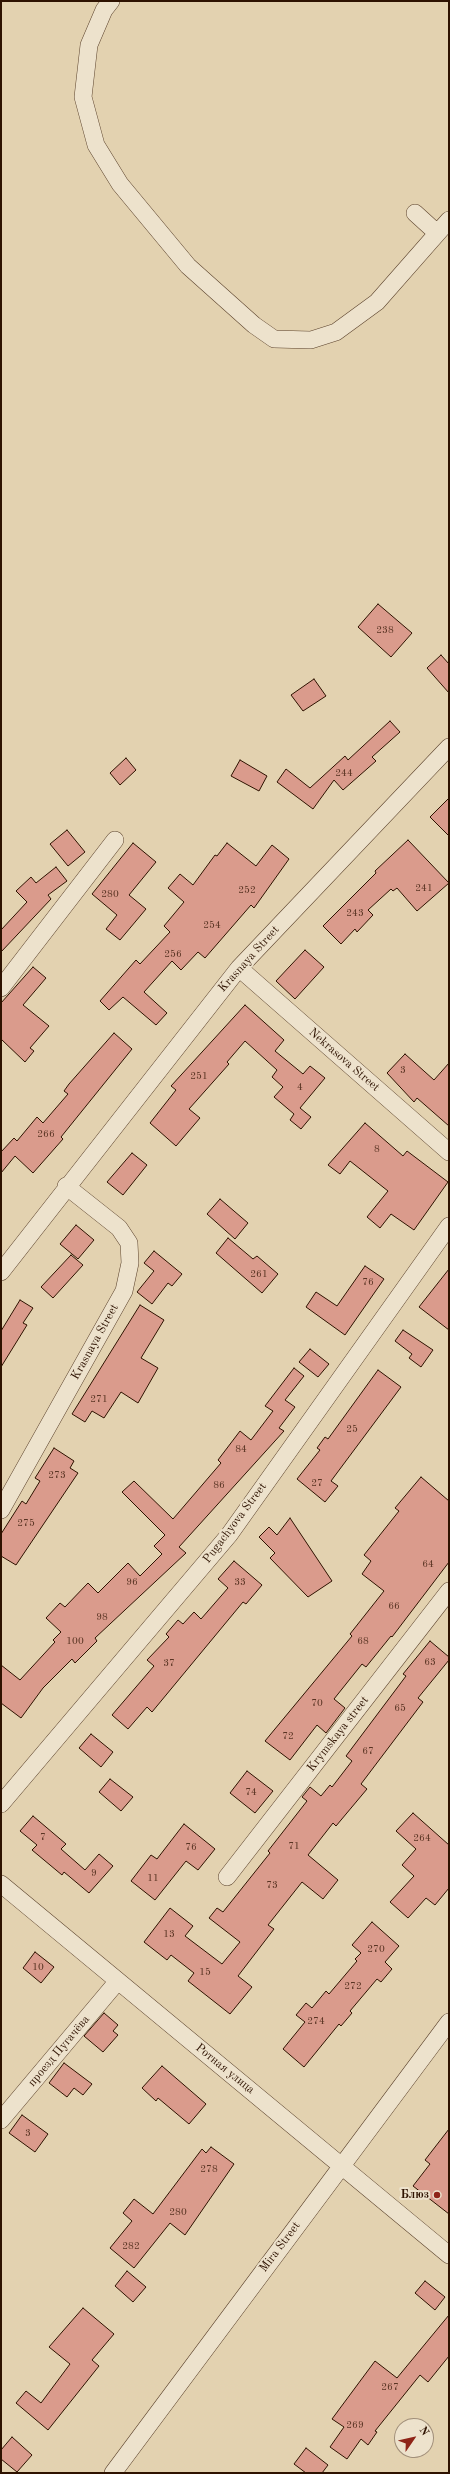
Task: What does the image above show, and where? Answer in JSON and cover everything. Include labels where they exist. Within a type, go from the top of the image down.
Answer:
[{"type":"street","points":[[111,1],[104,10],[89,44],[84,97],[96,145],[120,184],[188,266],[254,325],[274,339],[311,340],[336,332],[377,302],[449,220]]},
{"type":"street","points":[[415,213],[438,233]]},
{"type":"street","name":"Krasnaya Street","points":[[1,1272],[66,1186],[239,968],[449,748]]},
{"type":"street","points":[[1,988],[114,840]]},
{"type":"street","name":"Nekrasova Street","points":[[239,968],[449,1152]]},
{"type":"street","name":"Krasnaya Street","points":[[1,1510],[124,1291],[130,1263],[129,1243],[119,1228],[66,1186]]},
{"type":"street","name":"Pugachyova Street","points":[[1,1804],[229,1535],[449,1226]]},
{"type":"street","name":"Krymskaya street","points":[[227,1877],[449,1591]]},
{"type":"street","name":"Ротная улица","points":[[1,1884],[117,1982],[342,2165],[449,2255]]},
{"type":"street","name":"проезд Пугачёва","points":[[1,2120],[117,1982]]},
{"type":"street","name":"Mira Street","points":[[113,2473],[449,2022]]},
{"type":"building","points":[[378,604],[412,633],[391,657],[358,627]]},
{"type":"building","points":[[441,655],[449,664],[449,693],[427,668]]},
{"type":"building","points":[[314,679],[326,696],[303,711],[291,695]]},
{"type":"building","points":[[390,721],[400,732],[372,757],[376,761],[343,790],[334,780],[313,809],[277,782],[286,769],[310,788],[345,756],[348,760]]},
{"type":"building","points":[[126,758],[136,770],[120,785],[110,773]]},
{"type":"building","points":[[240,760],[267,776],[259,791],[231,776]]},
{"type":"building","points":[[449,798],[449,836],[430,817]]},
{"type":"building","points":[[67,830],[85,852],[68,866],[50,844]]},
{"type":"building","points":[[408,840],[449,883],[417,911],[397,888],[393,891],[391,889],[368,910],[373,915],[357,932],[355,929],[341,944],[323,926],[376,873],[375,871]]},
{"type":"building","points":[[133,843],[156,862],[129,895],[146,909],[120,940],[106,929],[117,915],[92,894]]},
{"type":"building","points":[[227,843],[256,866],[272,845],[289,859],[254,908],[251,905],[205,958],[198,952],[181,970],[172,961],[144,992],[167,1013],[156,1025],[123,997],[109,1010],[100,1001],[136,960],[140,964],[170,932],[164,926],[184,902],[168,888],[180,874],[193,885],[215,855],[217,856]]},
{"type":"building","points":[[56,867],[67,881],[48,895],[51,899],[1,952],[1,930],[27,902],[16,891],[31,877],[36,883]]},
{"type":"building","points":[[305,950],[324,967],[295,999],[276,981]]},
{"type":"building","points":[[33,967],[46,978],[23,1005],[49,1026],[30,1048],[34,1051],[25,1062],[1,1039],[1,1003]]},
{"type":"building","points":[[245,1005],[284,1040],[275,1051],[303,1074],[310,1066],[325,1078],[300,1108],[311,1117],[301,1129],[290,1120],[294,1114],[274,1097],[283,1087],[272,1077],[277,1070],[245,1041],[227,1062],[229,1064],[189,1109],[200,1118],[176,1146],[150,1123],[176,1090],[171,1086]]},
{"type":"building","points":[[114,1033],[132,1049],[61,1137],[63,1139],[33,1173],[15,1156],[1,1173],[1,1152],[14,1138],[17,1141],[37,1117],[43,1123],[68,1094],[64,1091],[69,1084]]},
{"type":"building","points":[[405,1054],[434,1080],[449,1063],[449,1126],[417,1098],[414,1102],[387,1073]]},
{"type":"building","points":[[365,1123],[403,1156],[407,1151],[448,1182],[414,1230],[391,1214],[380,1228],[367,1217],[388,1191],[350,1161],[340,1174],[328,1165]]},
{"type":"building","points":[[132,1153],[147,1165],[123,1195],[107,1182]]},
{"type":"building","points":[[220,1199],[248,1223],[235,1239],[207,1214]]},
{"type":"building","points":[[76,1225],[94,1240],[78,1259],[60,1244]]},
{"type":"building","points":[[228,1238],[253,1259],[257,1256],[278,1274],[262,1293],[216,1253]]},
{"type":"building","points":[[154,1251],[182,1274],[172,1286],[168,1283],[152,1304],[137,1292],[154,1271],[144,1263]]},
{"type":"building","points":[[71,1255],[83,1265],[53,1298],[41,1287]]},
{"type":"building","points":[[365,1266],[384,1279],[345,1335],[306,1307],[316,1292],[337,1306]]},
{"type":"building","points":[[449,1269],[449,1330],[419,1307]]},
{"type":"building","points":[[20,1300],[33,1308],[23,1323],[27,1325],[1,1367],[1,1331]]},
{"type":"building","points":[[140,1305],[164,1320],[141,1358],[158,1368],[138,1403],[121,1392],[104,1418],[92,1411],[85,1422],[72,1414]]},
{"type":"building","points":[[403,1330],[433,1350],[421,1367],[409,1358],[412,1354],[395,1341]]},
{"type":"building","points":[[310,1349],[329,1364],[318,1377],[299,1362]]},
{"type":"building","points":[[294,1368],[304,1376],[285,1400],[295,1407],[279,1428],[284,1431],[179,1547],[186,1553],[95,1638],[97,1641],[75,1663],[72,1659],[43,1688],[21,1718],[1,1703],[1,1665],[20,1680],[55,1642],[53,1640],[61,1632],[46,1618],[60,1603],[65,1607],[88,1583],[98,1593],[128,1563],[140,1576],[162,1554],[154,1546],[165,1535],[122,1492],[134,1481],[173,1519],[221,1463],[218,1460],[240,1431],[251,1440],[273,1411],[265,1406]]},
{"type":"building","points":[[378,1370],[401,1387],[331,1481],[338,1486],[325,1502],[297,1479],[320,1450],[317,1448],[325,1437],[328,1439]]},
{"type":"building","points":[[54,1448],[74,1461],[70,1468],[78,1473],[16,1565],[1,1556],[1,1534],[22,1501],[26,1504],[40,1481],[35,1478]]},
{"type":"building","points":[[421,1477],[449,1501],[449,1562],[392,1637],[391,1636],[366,1667],[362,1664],[334,1699],[345,1708],[326,1733],[317,1725],[290,1760],[265,1741],[352,1636],[350,1634],[384,1591],[362,1574],[371,1561],[364,1555],[399,1511],[395,1508]]},
{"type":"building","points":[[290,1518],[332,1581],[308,1597],[270,1558],[275,1553],[259,1537],[269,1527],[277,1535]]},
{"type":"building","points":[[234,1561],[262,1585],[246,1604],[243,1602],[152,1712],[147,1707],[128,1729],[112,1715],[154,1666],[147,1660],[169,1637],[166,1634],[178,1620],[183,1624],[194,1612],[201,1619],[228,1588],[218,1579]]},
{"type":"building","points":[[430,1641],[449,1657],[449,1660],[418,1698],[423,1702],[361,1784],[367,1789],[336,1826],[333,1823],[308,1855],[338,1880],[323,1899],[302,1882],[268,1925],[274,1929],[238,1976],[252,1987],[230,2014],[188,1981],[194,1973],[171,1955],[167,1960],[144,1942],[170,1908],[193,1926],[185,1936],[222,1964],[240,1942],[209,1918],[217,1908],[223,1912],[270,1853],[268,1851],[307,1801],[302,1797],[310,1787],[321,1796],[330,1785],[332,1787],[352,1761],[346,1756],[406,1676],[403,1674]]},
{"type":"building","points":[[91,1734],[113,1752],[101,1767],[79,1748]]},
{"type":"building","points":[[247,1771],[273,1791],[255,1813],[230,1793]]},
{"type":"building","points":[[110,1779],[133,1797],[121,1811],[99,1792]]},
{"type":"building","points":[[413,1813],[449,1845],[449,1888],[435,1905],[426,1898],[408,1918],[390,1902],[414,1876],[402,1865],[416,1849],[396,1831]]},
{"type":"building","points":[[33,1816],[66,1844],[61,1849],[85,1870],[99,1854],[113,1866],[89,1893],[64,1872],[62,1875],[32,1850],[37,1845],[20,1831]]},
{"type":"building","points":[[184,1824],[215,1849],[198,1870],[186,1861],[155,1900],[131,1881],[151,1855],[157,1859]]},
{"type":"building","points":[[372,1922],[399,1946],[385,1962],[392,1969],[381,1982],[377,1979],[350,2011],[352,2013],[341,2026],[339,2024],[304,2067],[283,2049],[305,2022],[296,2015],[306,2003],[312,2008],[326,1991],[329,1994],[357,1961],[355,1959],[361,1953],[352,1945]]},
{"type":"building","points":[[35,1952],[54,1967],[41,1983],[23,1968]]},
{"type":"building","points":[[104,2013],[118,2025],[113,2031],[118,2035],[103,2052],[84,2036]]},
{"type":"building","points":[[64,2063],[92,2084],[83,2095],[74,2088],[67,2097],[49,2083]]},
{"type":"building","points":[[162,2066],[206,2104],[189,2124],[158,2098],[156,2101],[142,2088]]},
{"type":"building","points":[[22,2115],[48,2134],[35,2152],[9,2133]]},
{"type":"building","points":[[449,2129],[449,2214],[413,2186],[430,2164],[425,2160]]},
{"type":"building","points":[[211,2147],[234,2164],[185,2235],[170,2223],[134,2268],[110,2248],[132,2221],[123,2213],[134,2199],[153,2214],[202,2149],[206,2153]]},
{"type":"building","points":[[127,2271],[146,2287],[133,2302],[115,2286]]},
{"type":"building","points":[[425,2281],[445,2297],[435,2310],[415,2293]]},
{"type":"building","points":[[83,2308],[114,2334],[92,2360],[99,2366],[48,2430],[16,2403],[26,2391],[41,2403],[70,2364],[49,2347]]},
{"type":"building","points":[[449,2315],[449,2356],[428,2382],[420,2375],[375,2431],[377,2432],[368,2445],[361,2439],[347,2459],[330,2447],[344,2427],[332,2419],[375,2361],[397,2378]]},
{"type":"building","points":[[12,2437],[32,2455],[17,2472],[1,2459],[1,2450]]},
{"type":"building","points":[[306,2448],[328,2465],[322,2473],[306,2473],[294,2464]]},
{"type":"place","name":"Блюз","points":[[437,2195]]}]
